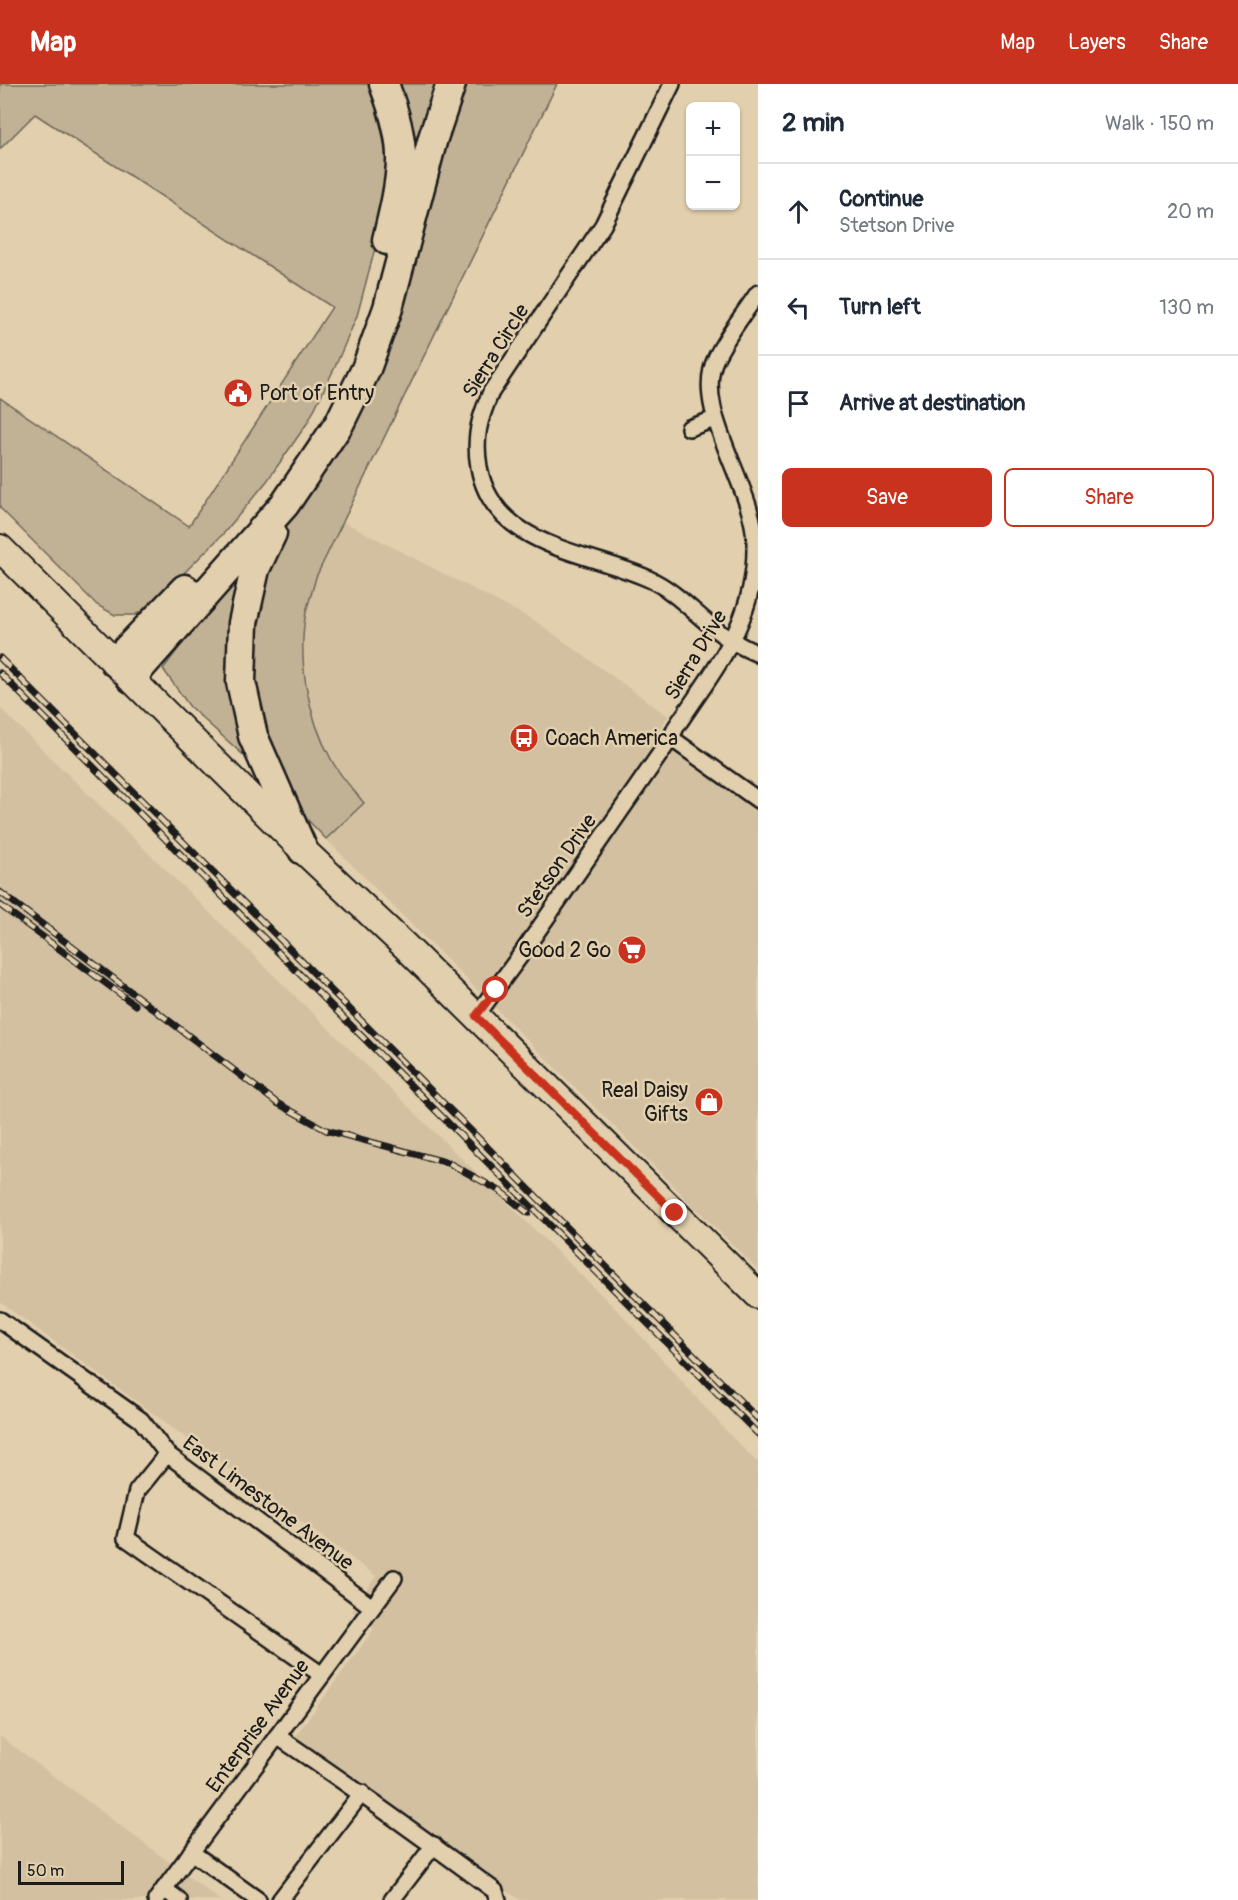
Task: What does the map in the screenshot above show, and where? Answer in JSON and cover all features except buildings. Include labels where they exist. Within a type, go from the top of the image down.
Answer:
[{"type":"highway","points":[[123,670],[272,492],[309,439],[358,339],[380,271],[394,214],[401,160],[393,108],[384,84]]},
{"type":"highway","points":[[303,850],[253,736],[241,682],[243,623],[255,568],[285,504],[339,424],[366,369],[388,308],[433,138],[451,84]]},
{"type":"highway","points":[[123,670],[285,504]]},
{"type":"main road","points":[[0,548],[303,850],[476,1016],[758,1295]]},
{"type":"street","name":"Sierra Circle","points":[[672,84],[603,225],[491,392],[480,416],[476,449],[482,484],[496,509],[516,528],[538,539],[649,578],[668,588],[733,642],[758,654]]},
{"type":"street","name":"Sierra Drive","points":[[671,738],[733,642],[745,614],[753,577],[755,540],[752,494],[715,419],[709,384],[715,359],[758,293]]},
{"type":"street","points":[[689,428],[715,419]]},
{"type":"street","points":[[671,738],[758,800]]},
{"type":"street","name":"Stetson Drive","points":[[476,1016],[671,738]]},
{"type":"street","name":"East Limestone Avenue","points":[[0,1320],[141,1420],[167,1454],[372,1607]]},
{"type":"street","points":[[167,1454],[137,1491],[126,1538],[322,1675]]},
{"type":"street","name":"Enterprise Avenue","points":[[160,1894],[394,1578]]},
{"type":"street","points":[[277,1736],[434,1845],[495,1891],[498,1900]]},
{"type":"street","points":[[280,1900],[362,1793]]},
{"type":"street","points":[[392,1900],[434,1845]]},
{"type":"street","points":[[191,1852],[258,1900]]},
{"type":"street","points":[[160,1894],[179,1900]]},
{"type":"shaded area","points":[[0,84],[375,84],[389,127],[386,207],[357,316],[308,422],[267,481],[224,533],[152,605],[135,615],[115,615],[97,605],[0,508],[0,398],[189,526],[332,307],[35,114],[0,149]]},
{"type":"shaded area","points":[[394,84],[440,84],[411,195]]},
{"type":"shaded area","points":[[456,84],[557,84],[316,577],[306,612],[304,630],[306,688],[316,725],[331,759],[364,803],[326,839],[305,817],[281,782],[250,682],[250,624],[280,528],[347,431]]},
{"type":"shaded area","points":[[344,522],[537,622],[668,716],[655,736],[758,810],[758,1270],[326,839],[363,803],[331,760],[312,715],[305,672],[303,642],[306,613],[316,577]]},
{"type":"shaded area","points":[[254,549],[249,760],[190,707],[163,669]]},
{"type":"shaded area","points":[[0,708],[623,1316],[758,1463],[758,1900],[520,1900],[294,1738],[374,1629],[352,1611],[376,1576],[0,1302]]},
{"type":"shaded area","points":[[0,1736],[157,1853],[220,1900],[0,1900]]},
{"type":"railway","points":[[0,658],[758,1419]]},
{"type":"railway","points":[[0,673],[758,1434]]},
{"type":"railway","points":[[0,892],[277,1103],[326,1130],[449,1163],[500,1191],[528,1213]]},
{"type":"railway","points":[[0,905],[135,1005]]},
{"type":"place","name":"Port of Entry","points":[[238,393]]},
{"type":"place","name":"Coach America","points":[[524,738]]},
{"type":"place","name":"Good 2 Go","points":[[632,950]]},
{"type":"place","name":"Real Daisy Gifts","points":[[709,1102]]},
{"type":"route","points":[[496,990],[476,1016],[675,1213]]}]
